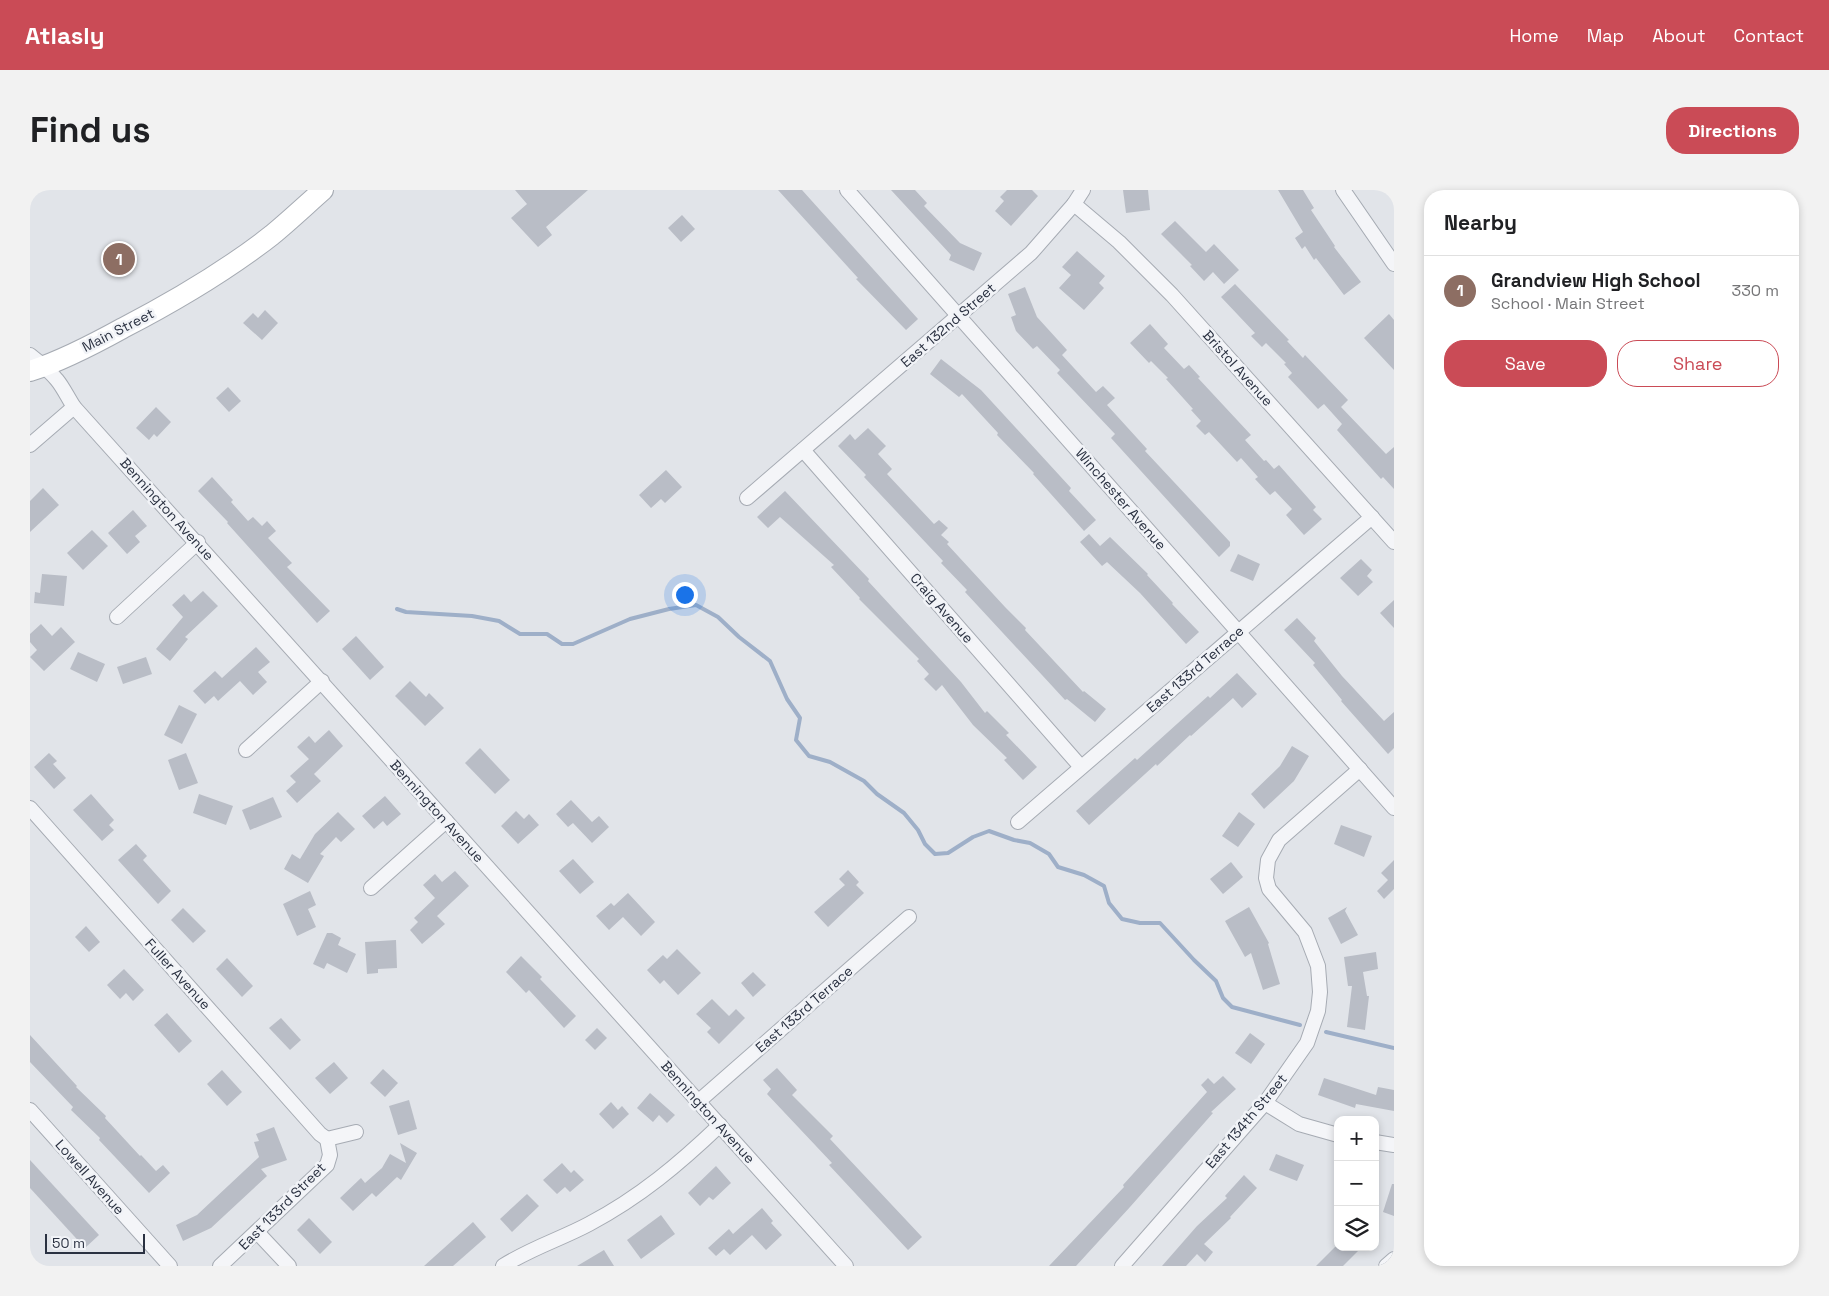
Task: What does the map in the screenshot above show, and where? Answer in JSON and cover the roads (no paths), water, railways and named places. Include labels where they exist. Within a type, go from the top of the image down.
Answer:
[{"type":"main road","name":"Main Street","points":[[35,364],[99,341],[202,283],[272,235],[323,190]]},
{"type":"street","name":"Winchester Avenue","points":[[848,190],[1394,808]]},
{"type":"street","name":"East 132nd Street","points":[[747,498],[1031,253],[1074,204],[1083,190]]},
{"type":"street","points":[[1343,190],[1394,264]]},
{"type":"street","name":"Bristol Avenue","points":[[1074,204],[1119,242],[1172,295],[1394,542]]},
{"type":"street","name":"Bennington Avenue","points":[[35,364],[58,381],[74,407],[198,542],[846,1266]]},
{"type":"street","points":[[30,446],[74,407]]},
{"type":"street","name":"Craig Avenue","points":[[803,450],[1082,766]]},
{"type":"street","name":"East 133rd Terrace","points":[[1018,822],[1372,517]]},
{"type":"street","points":[[117,618],[198,542]]},
{"type":"street","points":[[246,750],[322,681]]},
{"type":"street","name":"East 134th Street","points":[[1122,1266],[1265,1102],[1307,1043],[1318,1011],[1320,992],[1318,966],[1305,932],[1269,889],[1266,878],[1268,860],[1279,840],[1360,769]]},
{"type":"street","name":"Fuller Avenue","points":[[30,808],[320,1134],[327,1139]]},
{"type":"street","points":[[371,888],[446,821]]},
{"type":"street","name":"East 133rd Terrace","points":[[699,1101],[910,917]]},
{"type":"street","points":[[1265,1102],[1299,1124],[1334,1134]]},
{"type":"street","name":"Lowell Avenue","points":[[30,1110],[170,1266]]},
{"type":"street","points":[[504,1266],[522,1254],[588,1224],[627,1202],[677,1165],[720,1125]]},
{"type":"street","points":[[327,1139],[356,1132]]},
{"type":"street","name":"East 133rd Street","points":[[220,1266],[327,1165],[330,1155],[327,1139]]},
{"type":"street","points":[[1379,1143],[1394,1145]]},
{"type":"street","points":[[257,1232],[289,1266]]},
{"type":"street","points":[[1386,1266],[1394,1260]]},
{"type":"waterway","points":[[397,609],[406,612],[472,616],[499,621],[520,634],[547,634],[562,644],[573,644],[630,619],[669,609],[696,605],[718,617],[739,637],[770,661],[787,699],[800,718],[796,740],[809,756],[830,762],[864,781],[877,794],[904,813],[918,830],[925,844],[935,854],[948,853],[973,837],[989,831],[1014,840],[1030,843],[1049,854],[1058,867],[1084,875],[1104,886],[1109,903],[1122,919],[1140,923],[1160,923],[1216,981],[1223,998],[1232,1007],[1300,1025]]},
{"type":"waterway","points":[[1326,1032],[1394,1048]]},
{"type":"place","name":"Grandview High School","points":[[119,259]]}]
